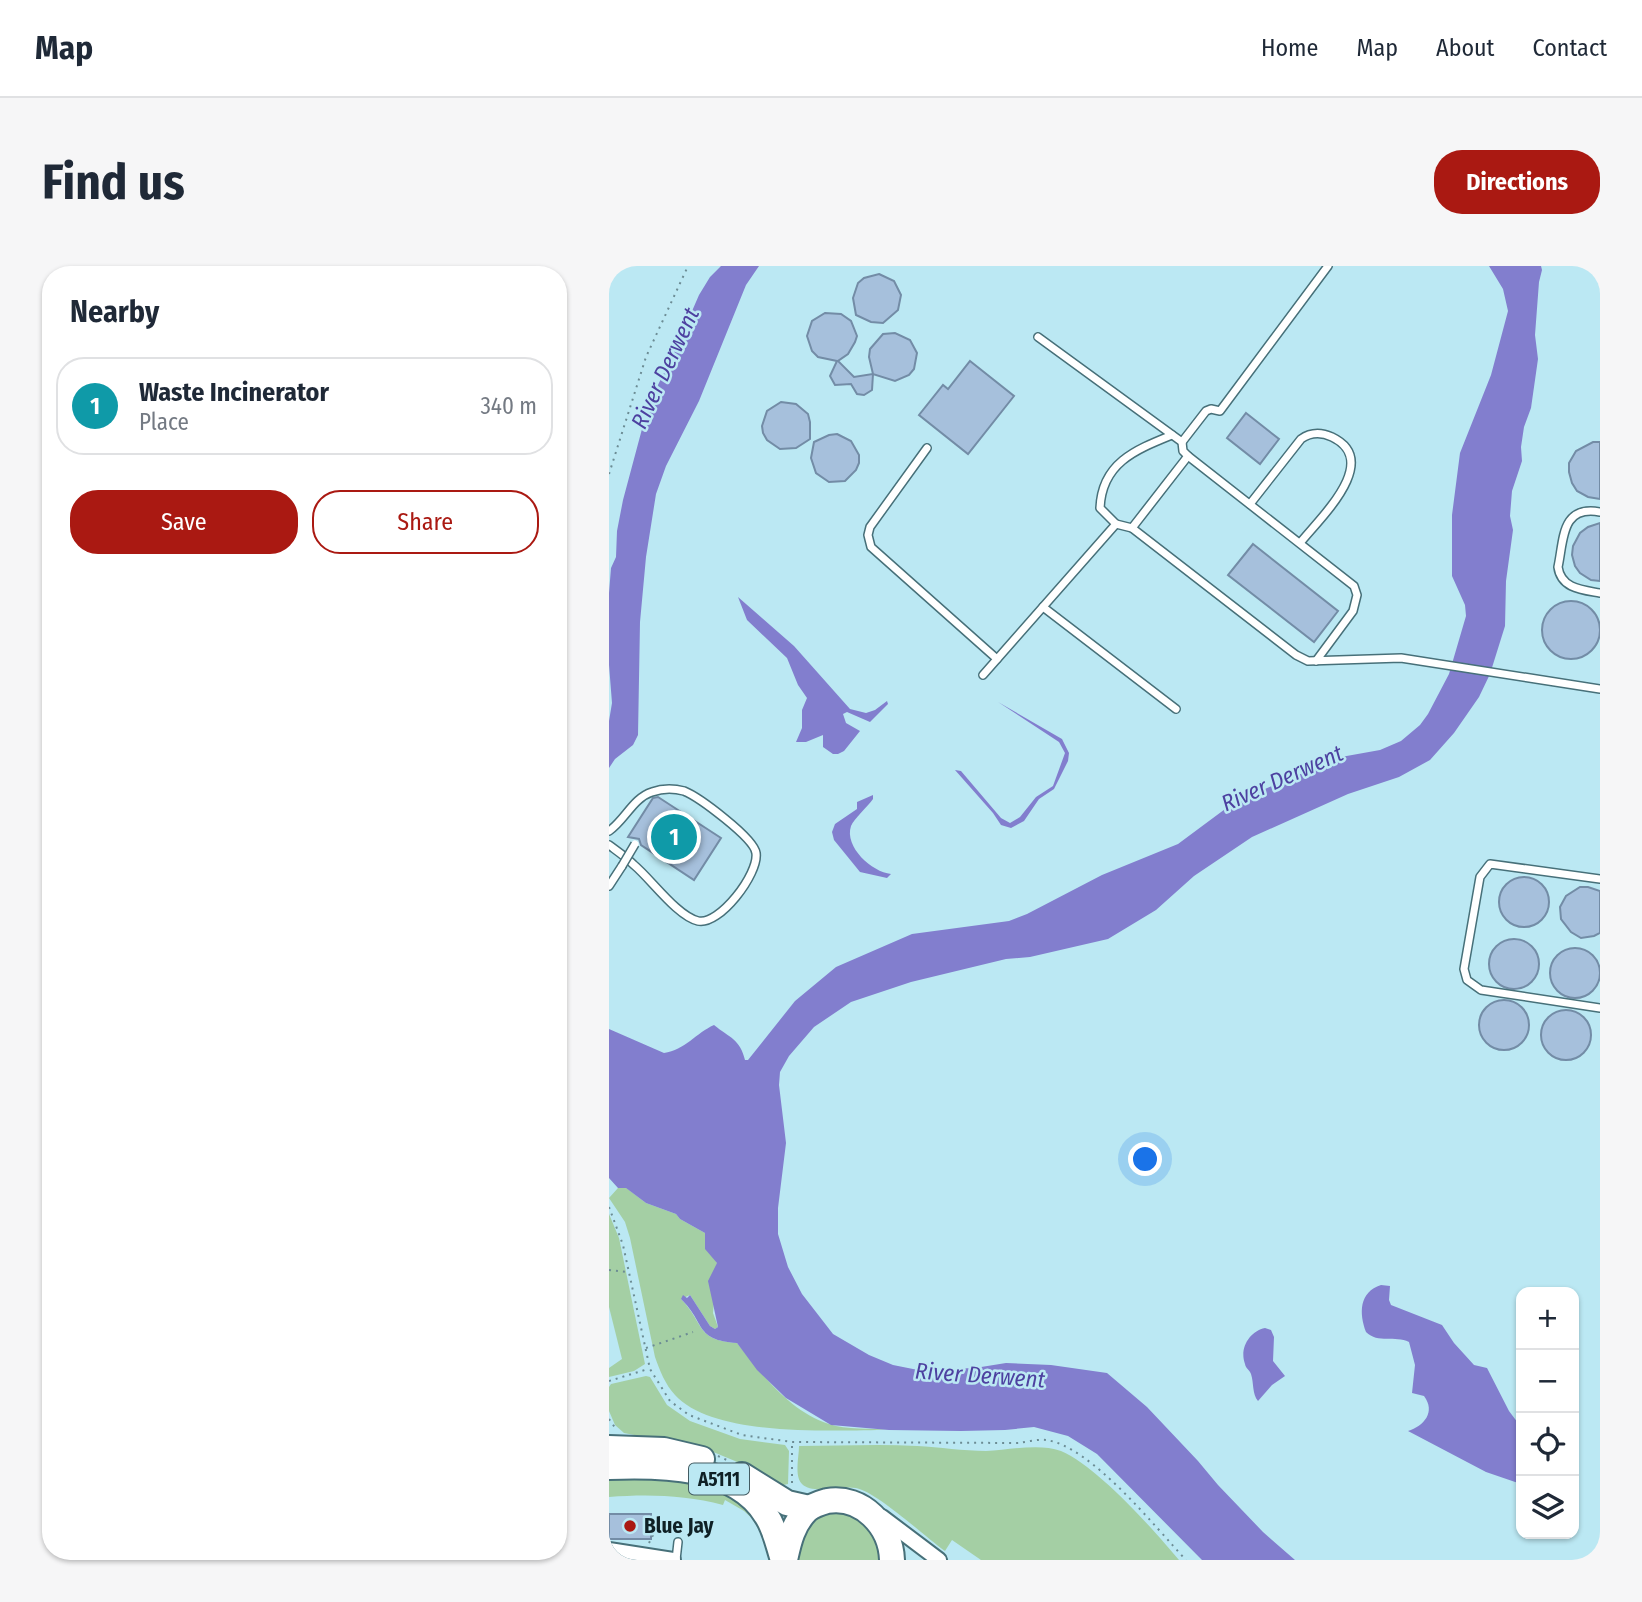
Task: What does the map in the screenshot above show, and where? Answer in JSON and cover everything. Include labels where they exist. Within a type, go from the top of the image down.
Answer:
[{"type":"highway","name":"A5111","points":[[609,1450],[664,1450],[692,1456],[736,1472],[787,1503],[809,1508]]},
{"type":"highway","name":"A5111","points":[[609,1467],[687,1470],[723,1480],[751,1496],[769,1520],[784,1560]]},
{"type":"highway","points":[[784,1560],[795,1526],[809,1508],[838,1499],[858,1504],[868,1510],[887,1539],[892,1560]]},
{"type":"street","points":[[609,1450],[610,1456],[668,1460],[687,1470]]},
{"type":"street","points":[[868,1510],[883,1517],[939,1560]]},
{"type":"street","points":[[612,1554],[674,1560]]},
{"type":"lane","points":[[1182,442],[1206,411],[1220,411],[1328,266]]},
{"type":"lane","points":[[1038,337],[1182,442],[1188,456],[1349,580],[1357,595],[1353,611],[1316,661]]},
{"type":"lane","points":[[1250,504],[1301,439],[1308,434],[1317,433],[1335,438],[1350,455],[1350,474],[1342,490],[1300,542]]},
{"type":"lane","points":[[1172,435],[1124,458],[1105,481],[1100,508],[1116,524],[1132,528],[1296,655],[1308,661],[1401,658],[1600,689]]},
{"type":"lane","points":[[927,448],[870,527],[868,535],[871,547],[997,659]]},
{"type":"lane","points":[[1132,528],[1188,456]]},
{"type":"lane","points":[[1600,512],[1585,510],[1573,516],[1566,526],[1558,567],[1559,574],[1568,585],[1600,593]]},
{"type":"lane","points":[[983,675],[1116,524]]},
{"type":"lane","points":[[1043,607],[1176,709]]},
{"type":"lane","points":[[609,831],[648,793],[663,788],[673,789],[685,792],[703,803],[743,835],[755,848],[756,860],[748,882],[711,921],[701,922],[679,909],[633,863],[609,845]]},
{"type":"lane","points":[[609,886],[635,844]]},
{"type":"lane","points":[[1600,879],[1490,864],[1481,877],[1464,969],[1467,980],[1481,990],[1600,1008]]},
{"type":"lane","points":[[674,1560],[678,1542]]},
{"type":"path","points":[[609,474],[646,357],[688,266]]},
{"type":"path","points":[[609,1207],[618,1229],[650,1369],[670,1401],[689,1415],[742,1435],[792,1442],[1019,1443],[1044,1440],[1060,1444],[1073,1450],[1110,1480],[1186,1560]]},
{"type":"path","points":[[609,1270],[628,1272]]},
{"type":"path","points":[[645,1349],[693,1332]]},
{"type":"path","points":[[609,1381],[650,1369]]},
{"type":"path","points":[[792,1442],[792,1485]]},
{"type":"path","points":[[646,1556],[646,1548],[658,1525],[671,1520],[681,1525]]},
{"type":"green space","points":[[625,1187],[646,1203],[676,1214],[705,1233],[717,1263],[713,1313],[718,1327],[715,1329],[710,1326],[690,1295],[681,1299],[707,1334],[737,1343],[777,1390],[815,1418],[843,1427],[889,1430],[776,1429],[745,1425],[717,1419],[693,1409],[675,1395],[655,1357],[625,1222],[609,1198],[618,1188]]},
{"type":"green space","points":[[609,1214],[619,1238],[645,1364],[634,1371],[609,1377],[609,1368],[622,1359],[609,1307]]},
{"type":"green space","points":[[650,1377],[667,1405],[690,1421],[740,1439],[785,1445],[789,1451],[788,1484],[779,1486],[735,1461],[706,1449],[624,1433],[615,1425],[609,1411],[609,1387],[611,1384]]},
{"type":"green space","points":[[902,1445],[986,1451],[1034,1447],[1061,1451],[1107,1484],[1179,1560],[981,1560],[952,1540],[945,1551],[865,1491],[850,1487],[813,1489],[802,1484],[798,1471],[799,1446]]},
{"type":"green space","points":[[609,1473],[706,1482],[749,1499],[756,1522],[725,1500],[723,1505],[666,1496],[609,1497]]},
{"type":"green space","points":[[841,1510],[869,1522],[882,1560],[795,1560],[801,1530],[821,1514]]},
{"type":"water","points":[[721,266],[759,266],[746,285],[699,401],[666,466],[656,494],[646,557],[640,622],[638,735],[633,745],[615,759],[609,768],[609,721],[612,703],[609,593],[623,500],[642,429],[657,387],[699,295],[710,277]]},
{"type":"water","name":"River Derwent","points":[[1489,266],[1541,266],[1535,335],[1538,359],[1531,408],[1524,427],[1522,461],[1512,491],[1510,516],[1513,530],[1506,581],[1505,626],[1490,674],[1479,697],[1454,733],[1430,760],[1399,777],[1348,794],[1252,837],[1194,876],[1156,910],[1108,939],[1030,957],[1006,959],[911,982],[851,1002],[814,1027],[789,1056],[780,1072],[786,1143],[778,1208],[778,1234],[788,1267],[802,1294],[833,1334],[869,1355],[893,1365],[918,1370],[975,1368],[1006,1363],[1051,1365],[1107,1373],[1147,1407],[1263,1532],[1295,1560],[1202,1560],[1097,1454],[1068,1436],[1034,1427],[961,1431],[889,1430],[831,1425],[786,1398],[757,1370],[737,1343],[723,1341],[707,1334],[681,1299],[683,1295],[687,1298],[690,1295],[710,1326],[715,1329],[718,1327],[708,1281],[717,1263],[705,1249],[705,1233],[676,1214],[646,1203],[626,1188],[618,1188],[609,1178],[609,1029],[664,1053],[684,1045],[714,1025],[737,1043],[745,1060],[748,1060],[795,1001],[836,967],[912,934],[1009,921],[1027,914],[1102,875],[1178,844],[1244,795],[1260,791],[1341,757],[1380,750],[1401,741],[1420,725],[1449,674],[1466,616],[1465,605],[1452,576],[1452,515],[1460,453],[1491,375],[1508,311],[1503,289]]},
{"type":"water","points":[[738,597],[794,646],[850,709],[866,713],[887,701],[888,704],[870,722],[847,712],[843,714],[846,723],[860,731],[844,751],[833,754],[823,747],[823,735],[806,742],[796,742],[802,728],[802,710],[807,698],[798,685],[787,658],[747,620]]},
{"type":"water","points":[[998,702],[1062,739],[1069,753],[1068,761],[1054,789],[1039,799],[1024,821],[1011,828],[1001,825],[955,770],[961,771],[1001,818],[1010,823],[1020,817],[1036,797],[1053,786],[1065,753],[1059,742]]},
{"type":"water","points":[[873,795],[873,799],[851,826],[850,834],[861,857],[876,869],[891,874],[887,878],[860,872],[834,840],[832,832],[835,824],[857,809],[857,802]]},
{"type":"water","points":[[1381,1285],[1390,1286],[1391,1305],[1442,1325],[1474,1365],[1487,1368],[1516,1420],[1516,1482],[1486,1472],[1408,1431],[1427,1418],[1429,1408],[1424,1396],[1412,1393],[1415,1365],[1409,1342],[1376,1338],[1366,1332],[1362,1318],[1363,1304],[1368,1293]]},
{"type":"water","points":[[1265,1328],[1271,1330],[1274,1337],[1273,1361],[1285,1376],[1272,1385],[1258,1401],[1251,1374],[1245,1366],[1243,1352],[1250,1336]]},
{"type":"building","points":[[879,274],[894,281],[901,295],[898,310],[883,323],[871,322],[856,315],[853,298],[858,283],[864,278]]},
{"type":"building","points":[[825,313],[841,314],[851,321],[857,336],[848,354],[838,361],[854,377],[873,374],[872,390],[864,395],[857,394],[851,384],[835,385],[830,376],[837,361],[818,357],[812,351],[807,336],[812,321]]},
{"type":"building","points":[[895,333],[910,340],[917,353],[914,369],[909,375],[895,381],[873,374],[870,349],[883,334]]},
{"type":"building","points":[[970,361],[1014,396],[968,454],[919,415],[943,385],[948,389]]},
{"type":"building","points":[[781,402],[796,404],[808,414],[810,439],[796,448],[780,449],[767,440],[763,433],[762,426],[767,411]]},
{"type":"building","points":[[1246,413],[1279,439],[1260,464],[1227,438]]},
{"type":"building","points":[[837,434],[851,441],[859,455],[859,463],[845,481],[829,482],[816,473],[811,458],[814,442]]},
{"type":"building","points":[[1593,442],[1600,442],[1600,499],[1577,491],[1569,472],[1569,463],[1576,451]]},
{"type":"building","points":[[1600,523],[1600,581],[1591,580],[1580,573],[1572,555],[1573,546],[1580,533]]},
{"type":"building","points":[[1253,544],[1338,611],[1314,642],[1228,575]]},
{"type":"building","points":[[1571,601],[1582,603],[1595,614],[1600,630],[1598,641],[1587,654],[1571,659],[1560,657],[1547,646],[1542,630],[1544,619],[1555,606]]},
{"type":"building","points":[[658,797],[721,838],[694,880],[641,845],[639,839],[628,837],[653,798]]},
{"type":"building","points":[[1524,877],[1542,884],[1549,902],[1542,920],[1524,927],[1506,920],[1499,902],[1506,884]]},
{"type":"building","points":[[1580,887],[1600,891],[1600,933],[1581,938],[1571,932],[1561,919],[1560,907],[1566,896]]},
{"type":"building","points":[[1514,939],[1532,946],[1539,964],[1532,982],[1514,989],[1496,982],[1489,964],[1496,946]]},
{"type":"building","points":[[1575,948],[1593,955],[1600,973],[1593,991],[1575,998],[1557,991],[1550,973],[1557,955]]},
{"type":"building","points":[[1504,1000],[1522,1007],[1529,1025],[1522,1043],[1504,1050],[1486,1043],[1479,1025],[1486,1007]]},
{"type":"building","points":[[1566,1010],[1584,1017],[1591,1035],[1584,1053],[1566,1060],[1548,1053],[1541,1035],[1548,1017]]},
{"type":"building","name":"Blue Jay","points":[[609,1514],[651,1514],[651,1539],[609,1539]]},
{"type":"place","name":"Waste Incinerator","points":[[674,837]]},
{"type":"place","name":"Blue Jay","points":[[630,1526]]}]
